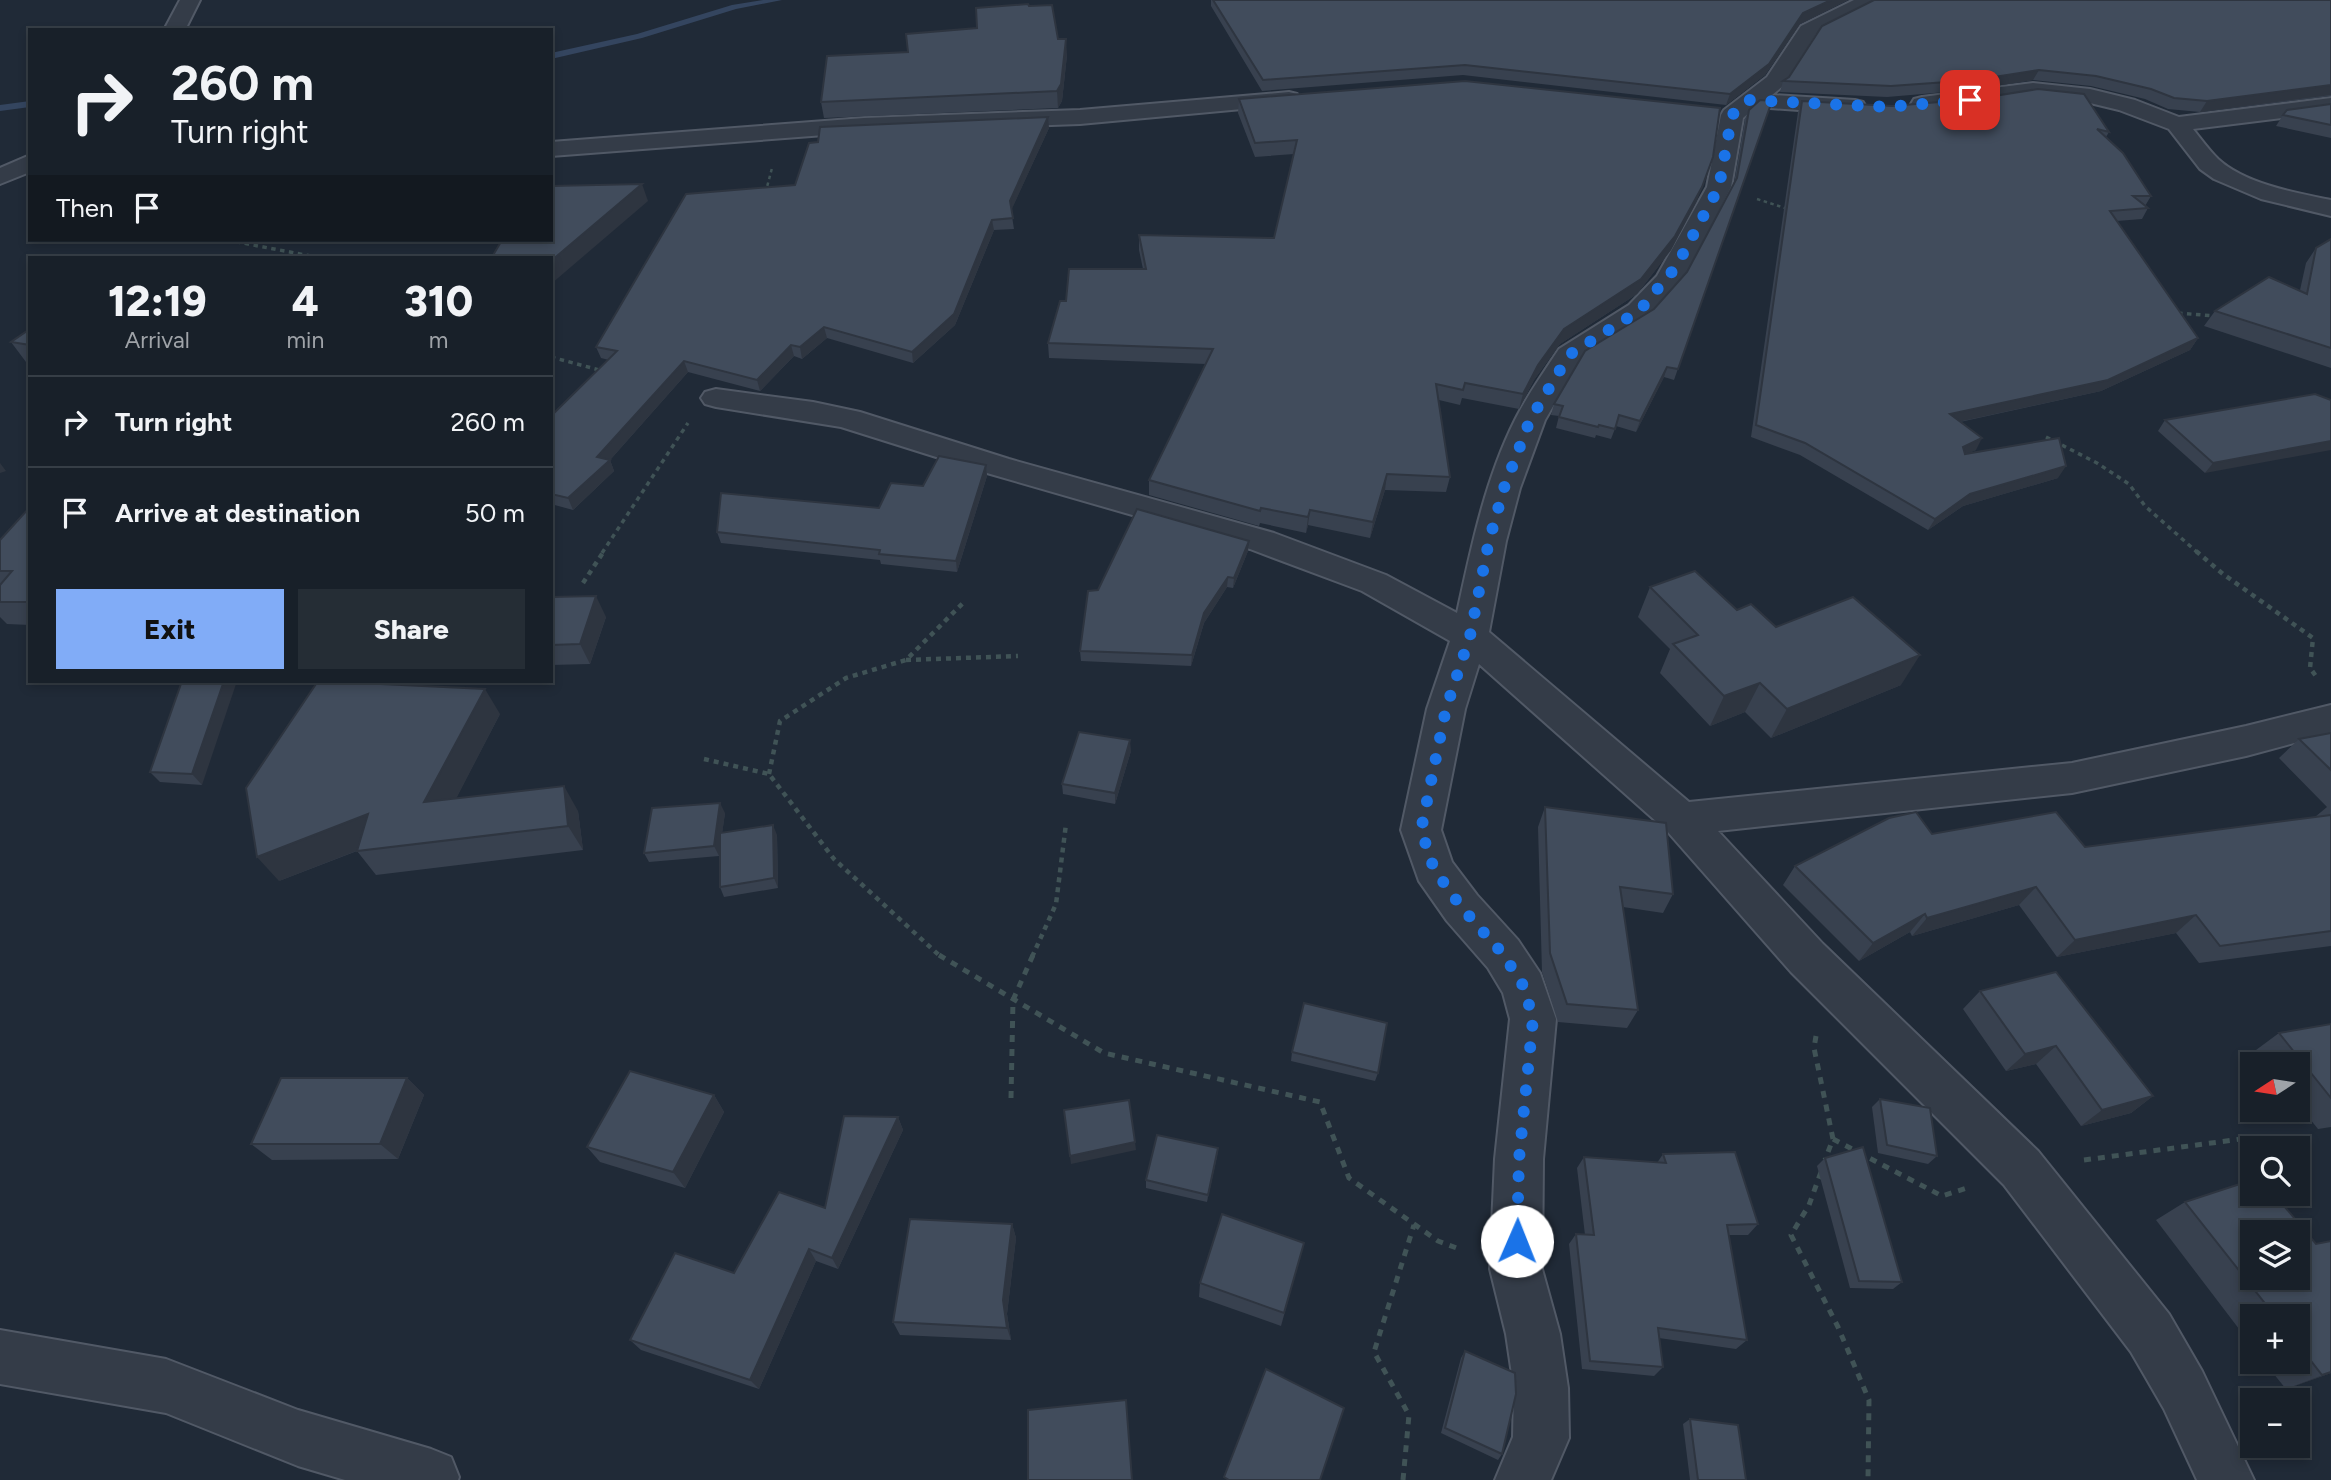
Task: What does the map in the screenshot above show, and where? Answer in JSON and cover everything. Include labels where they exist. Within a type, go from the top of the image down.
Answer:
[{"type":"street","points":[[175,28],[190,0]]},
{"type":"street","points":[[1729,109],[1779,77],[1808,30],[1870,0]]},
{"type":"street","points":[[1900,106],[2039,90],[2090,96],[2127,105],[2177,124],[2331,105]]},
{"type":"street","points":[[553,149],[864,125],[1080,117],[1310,97]]},
{"type":"street","points":[[1729,109],[1875,107]]},
{"type":"street","points":[[1523,1480],[1541,1438],[1541,1388],[1533,1334],[1516,1269],[1519,1159],[1533,1019],[1524,987],[1503,954],[1462,908],[1434,869],[1421,830],[1446,709],[1470,636],[1489,541],[1504,488],[1530,420],[1569,355],[1639,311],[1667,281],[1685,253],[1719,187],[1729,109]]},
{"type":"street","points":[[2177,124],[2209,164],[2223,174],[2270,194],[2331,208]]},
{"type":"street","points":[[0,177],[28,163]]},
{"type":"street","points":[[716,398],[813,411],[849,419],[998,466],[1262,541],[1374,583],[1470,636],[1681,819],[1827,977],[2021,1168],[2150,1333],[2183,1390],[2225,1480]]},
{"type":"street","points":[[1681,819],[1858,803],[2072,778],[2246,741],[2328,703]]},
{"type":"street","points":[[0,1357],[166,1386],[299,1438],[431,1477],[429,1480]]},
{"type":"path","points":[[1719,187],[1795,211]]},
{"type":"path","points":[[237,242],[311,256]]},
{"type":"path","points":[[2178,313],[2217,317]]},
{"type":"path","points":[[553,357],[613,375]]},
{"type":"path","points":[[583,583],[670,447],[690,420],[716,398]]},
{"type":"path","points":[[2046,437],[2097,463],[2129,484],[2146,506],[2223,574],[2313,638],[2310,668],[2328,703]]},
{"type":"path","points":[[906,660],[963,603]]},
{"type":"path","points":[[769,774],[780,721],[846,678],[906,660],[1018,656]]},
{"type":"path","points":[[704,759],[769,774],[834,859],[942,958],[1104,1053],[1320,1102],[1349,1178],[1438,1241],[1516,1269]]},
{"type":"path","points":[[1011,1098],[1013,1000],[1056,904],[1066,824]]},
{"type":"path","points":[[1827,977],[1814,1048],[1833,1139],[1809,1205],[1791,1235],[1838,1327],[1869,1400],[1868,1480]]},
{"type":"path","points":[[1833,1139],[1942,1196],[2021,1168],[2240,1139]]},
{"type":"path","points":[[1404,1480],[1409,1415],[1374,1352],[1414,1225]]},
{"type":"building","points":[[1213,0],[1831,0],[1803,13],[1769,64],[1730,94],[1465,65],[1263,80]]},
{"type":"building","points":[[1874,0],[2331,0],[2331,85],[2207,101],[2174,98],[2151,89],[2096,76],[2039,70],[1975,80],[1891,86],[1783,81],[1789,77],[1822,26]]},
{"type":"building","points":[[1052,5],[1058,39],[1066,39],[1061,84],[1057,91],[821,102],[827,56],[908,52],[906,34],[977,28],[976,8]]},
{"type":"building","points":[[1465,81],[1720,108],[1713,157],[1702,187],[1675,236],[1641,279],[1564,329],[1538,365],[1523,394],[1465,383],[1463,390],[1436,384],[1450,477],[1387,474],[1373,522],[1310,510],[1308,517],[1261,508],[1260,511],[1149,480],[1213,349],[1048,343],[1060,301],[1066,301],[1069,269],[1146,269],[1139,235],[1274,238],[1297,140],[1255,143],[1239,99]]},
{"type":"building","points":[[2038,89],[2084,94],[2109,132],[2097,129],[2123,153],[2151,196],[2133,196],[2148,208],[2110,211],[2198,338],[2108,380],[1950,414],[1982,438],[1963,447],[1965,454],[2059,438],[2066,466],[1970,494],[1935,519],[1805,443],[1756,425],[1802,101],[1892,106],[1975,99]]},
{"type":"building","points":[[1760,100],[1772,101],[1678,369],[1667,367],[1640,421],[1619,415],[1615,429],[1559,417],[1563,406],[1554,404],[1585,351],[1654,309],[1687,272],[1737,178],[1749,110]]},
{"type":"building","points":[[2331,104],[2331,125],[2283,115],[2287,110]]},
{"type":"building","points":[[1048,117],[1010,201],[1013,218],[992,220],[954,314],[912,352],[824,327],[800,347],[791,345],[757,380],[684,361],[597,457],[610,460],[568,498],[553,494],[553,414],[617,351],[596,347],[686,194],[795,185],[809,143],[818,142],[820,127]]},
{"type":"building","points":[[642,184],[553,259],[553,256],[493,256],[501,242],[553,242],[553,186]]},
{"type":"building","points":[[2331,239],[2331,348],[2215,311],[2269,277],[2307,294],[2316,248]]},
{"type":"building","points":[[28,330],[28,345],[11,342]]},
{"type":"building","points":[[2315,394],[2331,400],[2331,441],[2213,463],[2165,420]]},
{"type":"building","points":[[939,456],[986,465],[956,561],[879,554],[880,550],[717,532],[721,493],[879,508],[891,483],[923,486]]},
{"type":"building","points":[[28,509],[28,602],[0,602],[0,585],[12,571],[0,571],[0,540]]},
{"type":"building","points":[[1137,509],[1249,541],[1234,578],[1228,577],[1204,613],[1192,655],[1080,651],[1088,591],[1098,590]]},
{"type":"building","points":[[1695,571],[1737,610],[1751,604],[1776,627],[1853,597],[1920,655],[1787,709],[1760,683],[1724,696],[1673,644],[1698,635],[1650,587]]},
{"type":"building","points":[[596,596],[580,644],[553,645],[553,597]]},
{"type":"building","points":[[181,683],[223,683],[192,774],[150,772]]},
{"type":"building","points":[[317,683],[485,689],[424,802],[564,786],[568,826],[357,851],[368,814],[257,857],[246,788]]},
{"type":"building","points":[[1079,732],[1130,740],[1115,793],[1062,784]]},
{"type":"building","points":[[2331,733],[2331,770],[2299,739]]},
{"type":"building","points":[[720,803],[714,846],[644,853],[652,808]]},
{"type":"building","points":[[1545,807],[1666,823],[1673,894],[1620,887],[1638,1010],[1567,1004],[1550,953]]},
{"type":"building","points":[[1916,812],[1932,834],[2056,812],[2085,847],[2331,815],[2331,931],[2220,946],[2196,915],[2075,940],[2036,887],[1927,918],[1925,914],[1873,943],[1795,866],[1889,818]]},
{"type":"building","points":[[773,825],[774,878],[720,887],[720,833]]},
{"type":"building","points":[[2056,972],[2153,1096],[2102,1110],[2056,1046],[2025,1054],[1980,991]]},
{"type":"building","points":[[1304,1003],[1387,1023],[1378,1073],[1292,1052]]},
{"type":"building","points":[[2331,1024],[2331,1098],[2310,1072],[2310,1052],[2294,1052],[2279,1033]]},
{"type":"building","points":[[630,1071],[714,1095],[673,1172],[587,1147]]},
{"type":"building","points":[[281,1078],[407,1078],[380,1144],[251,1144]]},
{"type":"building","points":[[1880,1099],[1930,1108],[1937,1156],[1887,1145]]},
{"type":"building","points":[[1129,1100],[1135,1142],[1070,1156],[1064,1110]]},
{"type":"building","points":[[844,1116],[898,1117],[832,1258],[809,1249],[750,1380],[630,1340],[675,1253],[734,1273],[779,1192],[825,1208]]},
{"type":"building","points":[[1157,1135],[1218,1148],[1208,1195],[1146,1180]]},
{"type":"building","points":[[1863,1147],[1902,1282],[1859,1281],[1825,1158]]},
{"type":"building","points":[[1735,1152],[1758,1224],[1727,1225],[1747,1340],[1658,1328],[1663,1367],[1590,1361],[1576,1234],[1594,1235],[1584,1157],[1666,1163],[1663,1154]]},
{"type":"building","points":[[2240,1184],[2240,1206],[2284,1206],[2296,1220],[2240,1220],[2240,1272],[2185,1202]]},
{"type":"building","points":[[1222,1214],[1304,1243],[1284,1313],[1200,1283]]},
{"type":"building","points":[[910,1219],[1012,1224],[1003,1300],[1007,1328],[893,1322]]},
{"type":"building","points":[[2310,1237],[2316,1244],[2331,1241],[2331,1372],[2322,1375],[2310,1360],[2310,1304],[2266,1304],[2254,1290],[2310,1290]]},
{"type":"building","points":[[1465,1351],[1515,1373],[1516,1394],[1502,1454],[1445,1428]]},
{"type":"building","points":[[1266,1369],[1344,1408],[1320,1480],[1229,1480],[1224,1477]]},
{"type":"building","points":[[1126,1400],[1132,1480],[1028,1480],[1028,1410]]},
{"type":"building","points":[[1690,1419],[1738,1425],[1746,1480],[1698,1480]]},
{"type":"waterway","points":[[553,56],[639,36],[735,7],[778,0]]},
{"type":"waterway","points":[[0,108],[28,104]]},
{"type":"route","points":[[1517,1241],[1519,1159],[1533,1019],[1524,987],[1503,954],[1462,908],[1434,869],[1421,830],[1446,709],[1470,636],[1489,541],[1517,452],[1530,420],[1569,355],[1639,311],[1667,281],[1685,253],[1719,187],[1732,115],[1739,107],[1749,100],[1851,107],[1887,107],[1970,100]]}]
